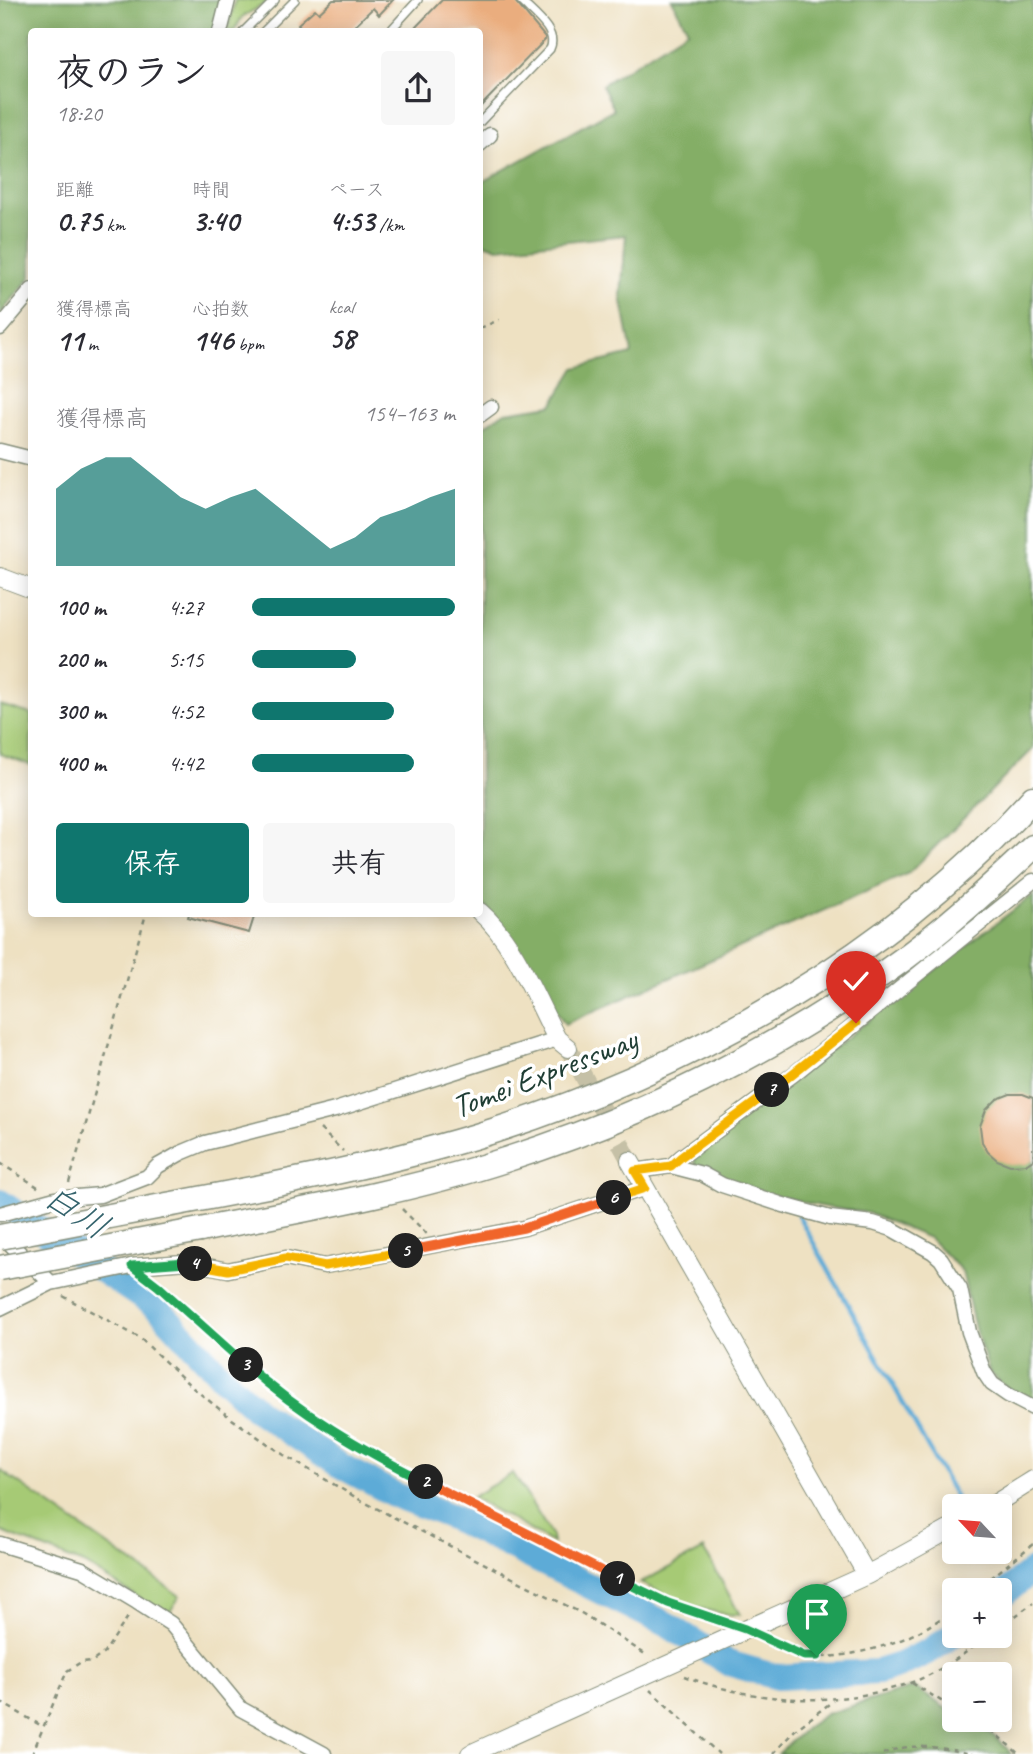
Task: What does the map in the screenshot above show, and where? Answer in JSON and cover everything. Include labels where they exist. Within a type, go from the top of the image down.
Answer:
[{"type":"highway","name":"Tomei Expressway","points":[[0,1236],[162,1206],[414,1153],[493,1131],[615,1085],[756,1015],[869,944],[976,857],[1033,798]]},
{"type":"highway","name":"Tomei Expressway","points":[[0,1268],[350,1200],[504,1161],[571,1137],[690,1086],[770,1046],[890,969],[944,926],[1033,847]]},
{"type":"street","points":[[221,28],[228,0]]},
{"type":"street","points":[[0,328],[28,295]]},
{"type":"street","points":[[0,451],[28,458]]},
{"type":"street","points":[[0,578],[28,588]]},
{"type":"street","points":[[671,1166],[794,1074],[1033,881]]},
{"type":"street","points":[[0,1213],[60,1199],[100,1195],[147,1178],[158,1166],[205,1143],[308,1117],[563,1044],[513,955],[483,915]]},
{"type":"street","points":[[632,1166],[671,1166],[702,1174],[722,1185],[780,1204],[830,1218],[873,1223],[892,1229],[933,1252],[941,1259],[960,1289],[969,1332],[984,1372],[1000,1390],[1033,1408]]},
{"type":"street","points":[[632,1166],[867,1575]]},
{"type":"street","points":[[0,1308],[51,1283],[131,1266],[186,1262],[228,1270],[286,1258],[325,1266],[524,1228],[645,1188]]},
{"type":"street","points":[[0,1236],[51,1283]]},
{"type":"street","points":[[1011,1494],[1033,1480]]},
{"type":"street","points":[[470,1754],[867,1575],[942,1534]]},
{"type":"street","points":[[1,1545],[82,1569],[137,1602],[171,1624],[241,1709],[324,1754]]},
{"type":"lane","points":[[247,28],[275,0]]},
{"type":"lane","points":[[267,28],[295,0]]},
{"type":"lane","points":[[393,28],[418,0]]},
{"type":"lane","points":[[483,119],[553,43],[552,34],[520,0]]},
{"type":"path","points":[[483,327],[499,320]]},
{"type":"path","points":[[0,1163],[60,1199],[145,917]]},
{"type":"path","points":[[308,1117],[345,1153]]},
{"type":"path","points":[[397,1204],[438,1244]]},
{"type":"path","points":[[131,1266],[158,1286],[259,1377],[324,1424],[372,1454],[648,1594],[745,1629],[804,1656],[846,1654],[877,1648],[910,1636],[942,1617]]},
{"type":"path","points":[[51,1283],[61,1295],[140,1338],[193,1388],[284,1455],[362,1501],[583,1614],[632,1644],[663,1668],[707,1685],[766,1696],[834,1700],[873,1694],[912,1683],[954,1661],[972,1648]]},
{"type":"path","points":[[991,1578],[1033,1544]]},
{"type":"path","points":[[32,1754],[67,1671],[80,1662],[93,1661],[104,1653],[137,1602]]},
{"type":"path","points":[[1012,1618],[1033,1603]]},
{"type":"path","points":[[638,1679],[719,1754]]},
{"type":"path","points":[[912,1683],[942,1702]]},
{"type":"path","points":[[773,1754],[795,1730],[834,1700]]},
{"type":"path","points":[[0,1702],[42,1726]]},
{"type":"path","points":[[993,1732],[1019,1754]]},
{"type":"path","points":[[883,1754],[897,1747],[908,1746],[972,1754]]},
{"type":"green space","points":[[0,0],[223,0],[215,28],[28,28],[28,281],[0,314]]},
{"type":"green space","points":[[235,0],[271,0],[242,17],[236,28],[228,28]]},
{"type":"green space","points":[[672,0],[1033,0],[1033,749],[909,873],[565,1024],[496,918],[483,904],[483,427],[505,412],[552,405],[575,368],[632,354],[621,296],[626,235],[498,248],[483,242],[483,181],[614,109],[602,85],[688,30]]},
{"type":"green space","points":[[0,705],[28,713],[28,764],[0,754]]},
{"type":"green space","points":[[1033,895],[1033,1403],[1008,1389],[990,1373],[975,1329],[962,1271],[929,1238],[868,1213],[770,1195],[696,1166],[693,1155]]},
{"type":"green space","points":[[0,1470],[180,1596],[167,1616],[86,1565],[0,1531]]},
{"type":"green space","points":[[513,1473],[552,1536],[553,1543],[472,1497]]},
{"type":"green space","points":[[704,1549],[740,1615],[701,1609],[640,1583]]},
{"type":"green space","points":[[914,1687],[942,1706],[942,1732],[987,1732],[1011,1754],[778,1754],[807,1727],[826,1714]]},
{"type":"building","points":[[333,0],[393,0],[379,15],[373,8],[352,28],[302,28],[298,24],[315,9],[319,13]]},
{"type":"building","points":[[442,0],[514,0],[545,40],[483,104],[483,28],[415,28]]},
{"type":"building","points":[[188,917],[254,917],[249,933]]},
{"type":"building","points":[[1010,1094],[1023,1094],[1033,1098],[1033,1160],[1027,1164],[1010,1165],[997,1160],[982,1142],[980,1126],[986,1110],[997,1099]]},
{"type":"waterway","name":"白川","points":[[0,1202],[159,1309],[224,1379],[258,1411],[336,1463],[397,1496],[447,1515],[668,1625],[728,1663],[777,1677],[878,1672],[900,1665],[942,1642]]},
{"type":"waterway","points":[[798,1215],[954,1494]]},
{"type":"waterway","name":"白川","points":[[1012,1587],[1033,1570]]},
{"type":"tunnel","points":[[568,1048],[630,1161]]},
{"type":"route","points":[[817,1656],[804,1656],[745,1629],[668,1603],[389,1464],[324,1424],[259,1377],[132,1266],[186,1262],[228,1270],[286,1258],[325,1266],[524,1228],[645,1188],[635,1171],[671,1166],[794,1074],[856,1023]]}]
